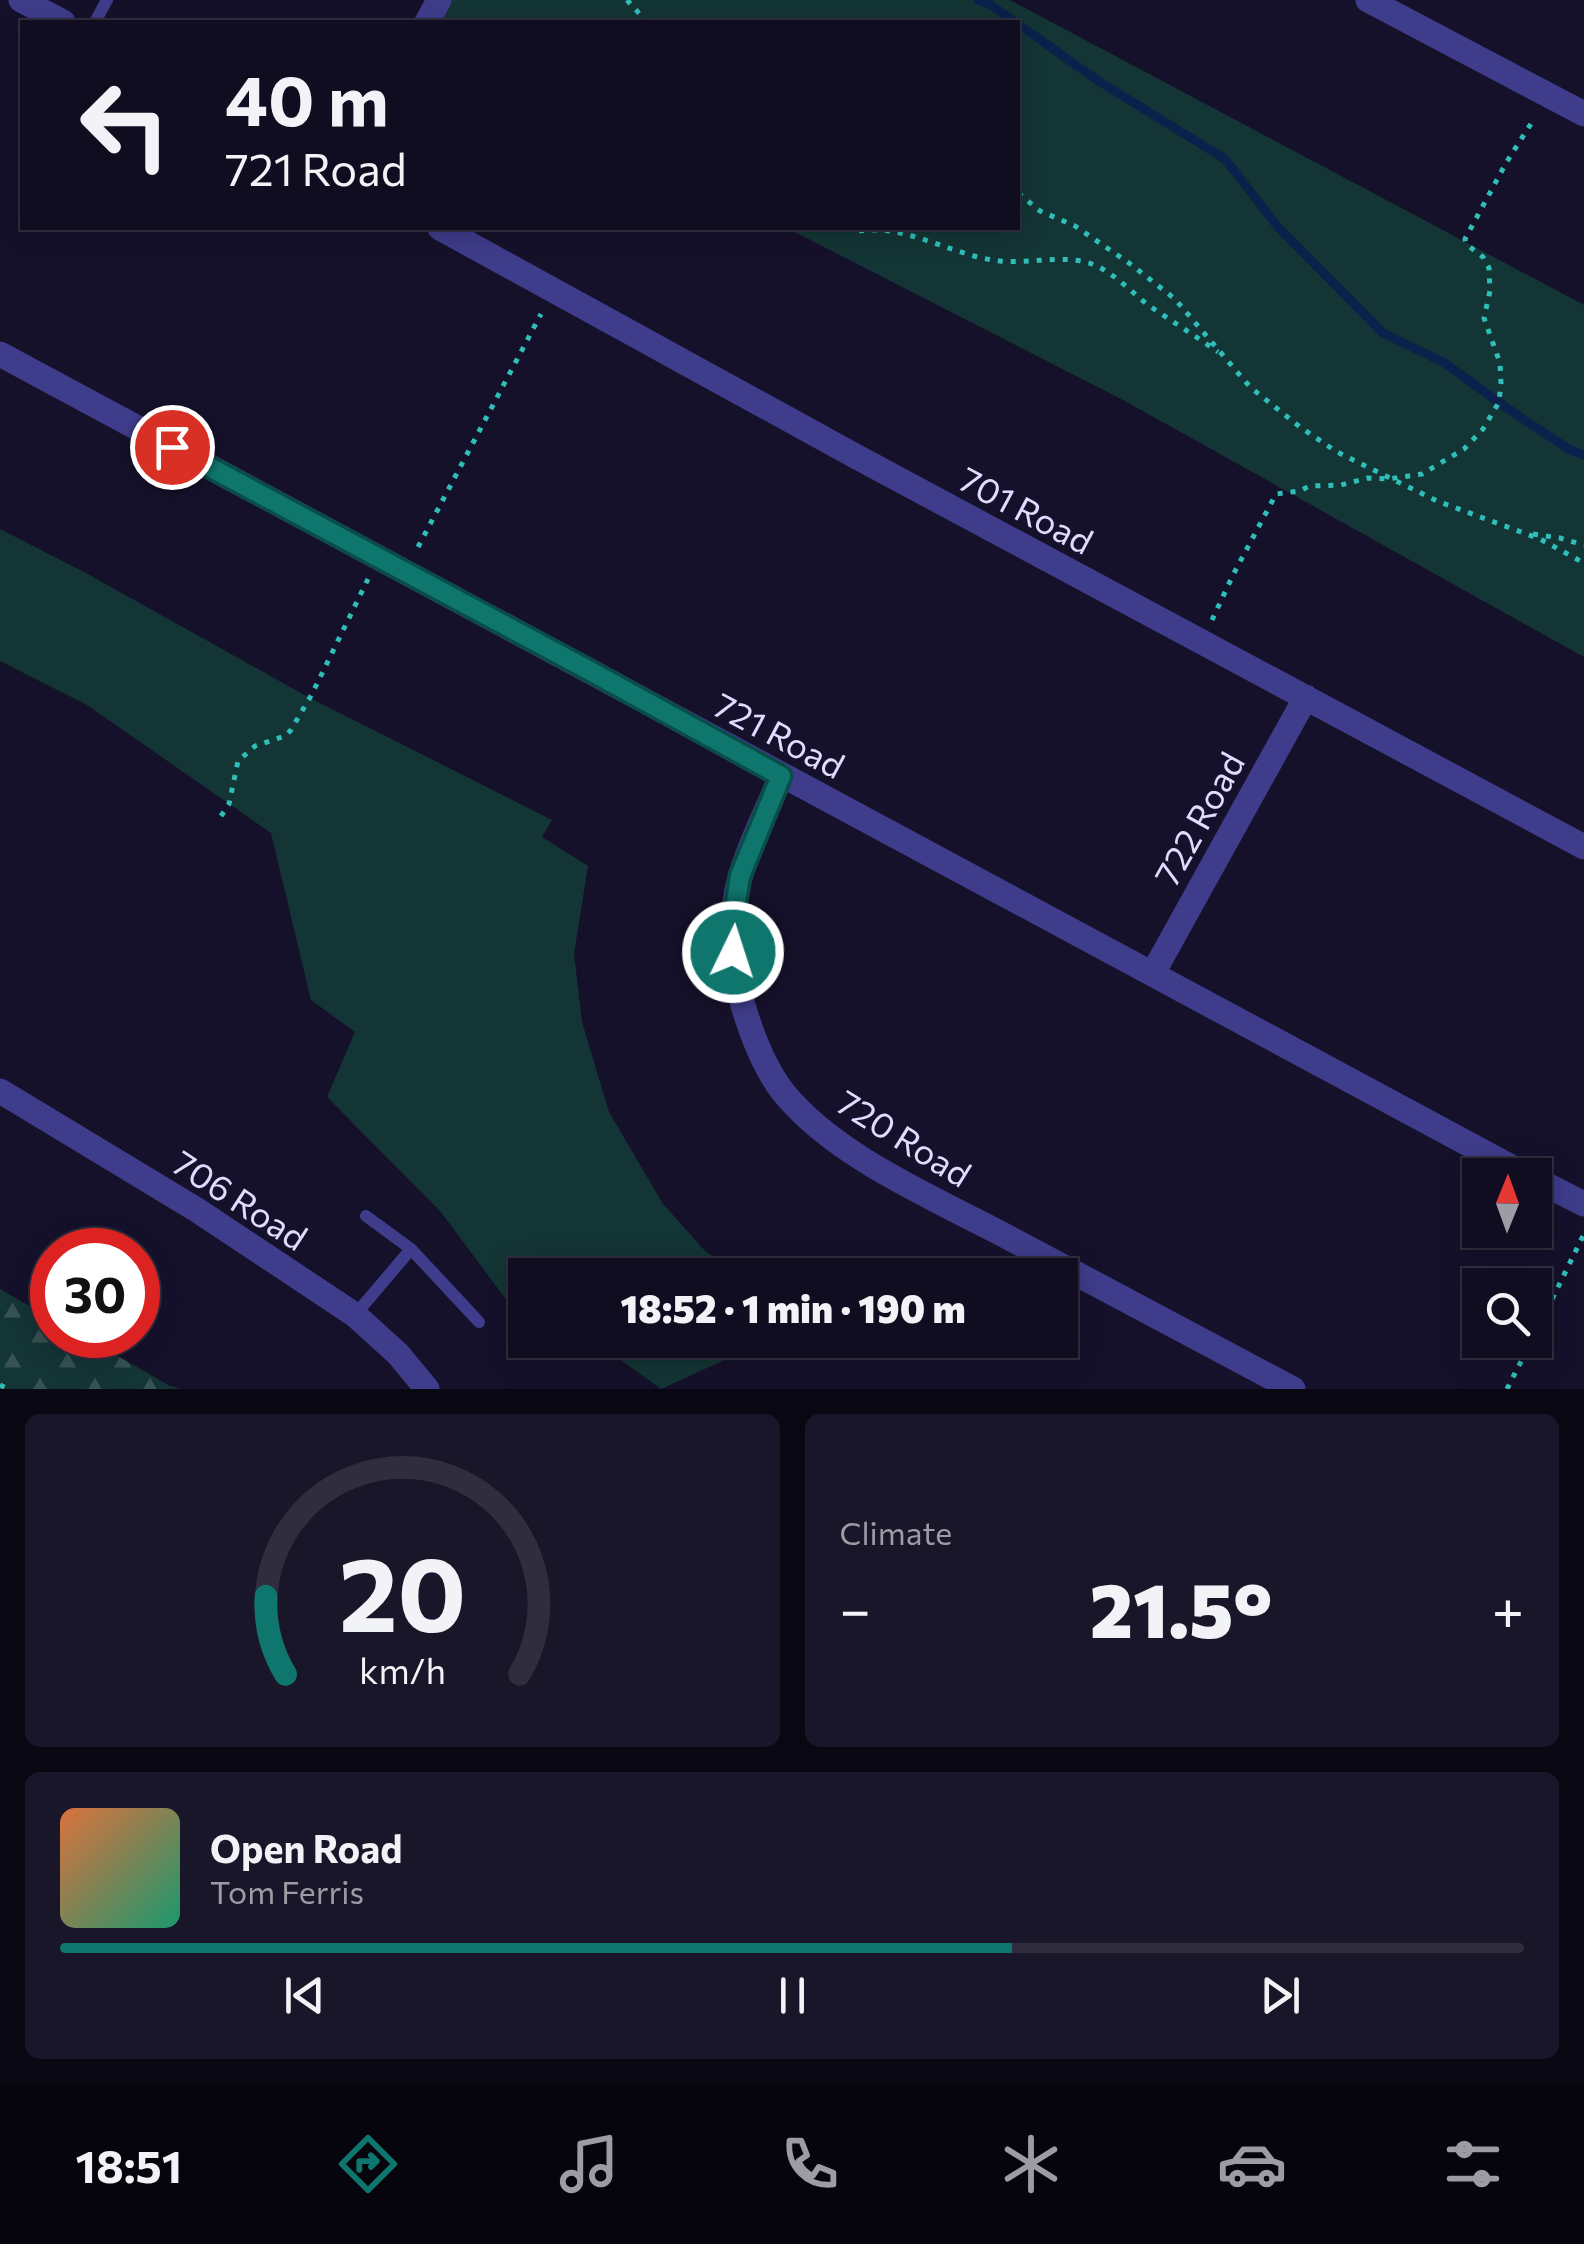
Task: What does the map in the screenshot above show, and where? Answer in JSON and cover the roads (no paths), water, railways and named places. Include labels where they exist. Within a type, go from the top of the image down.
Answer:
[{"type":"street","points":[[21,0],[60,20]]},
{"type":"street","points":[[1368,0],[1584,114]]},
{"type":"street","name":"701 Road","points":[[444,230],[1584,847]]},
{"type":"street","name":"721 Road","points":[[0,354],[1495,1158]]},
{"type":"street","name":"722 Road","points":[[1153,973],[1306,697]]},
{"type":"street","name":"720 Road","points":[[781,776],[740,876],[733,952],[749,1026],[782,1090],[809,1119],[850,1151],[1293,1389]]},
{"type":"street","name":"706 Road","points":[[0,1090],[197,1210],[356,1315],[398,1354],[427,1389]]},
{"type":"street","points":[[1552,1188],[1584,1204]]},
{"type":"lane","points":[[366,1216],[411,1249],[479,1322]]},
{"type":"lane","points":[[356,1315],[411,1249]]},
{"type":"waterway","points":[[978,0],[1012,20]]},
{"type":"waterway","points":[[1020,25],[1097,80],[1225,159],[1278,227],[1383,333],[1443,362],[1570,450],[1584,455]]}]
